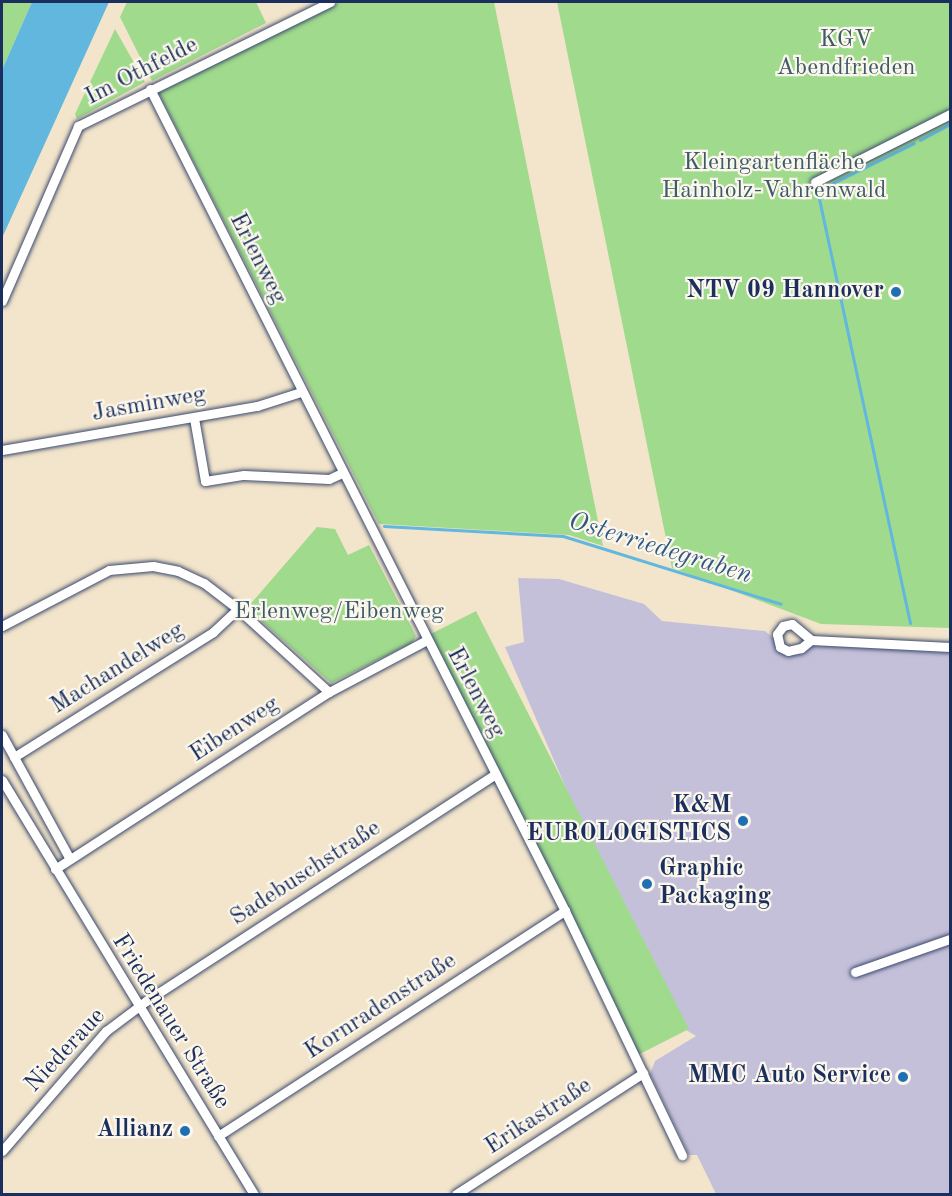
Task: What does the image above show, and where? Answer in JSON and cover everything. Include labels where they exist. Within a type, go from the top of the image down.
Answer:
[{"type":"street","name":"Im Othfelde","points":[[2,301],[78,126],[330,2]]},
{"type":"street","name":"Erlenweg","points":[[150,89],[425,641],[496,774],[565,911],[682,1155]]},
{"type":"street","points":[[815,182],[951,114]]},
{"type":"street","name":"Jasminweg","points":[[2,450],[273,403],[301,392]]},
{"type":"street","points":[[194,418],[205,481],[244,475],[329,479],[342,473]]},
{"type":"street","points":[[2,626],[86,580],[128,566],[178,571],[204,584],[238,609],[329,692]]},
{"type":"street","name":"Machandelweg","points":[[14,757],[206,637],[238,609]]},
{"type":"street","points":[[811,640],[951,647]]},
{"type":"street","name":"Eibenweg","points":[[70,859],[329,692],[425,641]]},
{"type":"street","points":[[2,735],[70,859],[55,869]]},
{"type":"street","name":"Sadebuschstraße","points":[[138,1008],[496,774]]},
{"type":"street","name":"Friedenauer Straße","points":[[2,780],[138,1008],[254,1194]]},
{"type":"street","name":"Kornradenstraße","points":[[218,1136],[565,911]]},
{"type":"street","points":[[855,972],[951,939]]},
{"type":"street","name":"Niederaue","points":[[2,1151],[106,1031],[138,1008]]},
{"type":"street","name":"Erikastraße","points":[[456,1194],[643,1073]]},
{"type":"shaded area","points":[[518,578],[559,579],[644,604],[662,621],[765,631],[788,651],[811,640],[950,650],[950,1194],[716,1194],[697,1155],[689,1155],[650,1074],[655,1061],[696,1036],[686,1030],[572,802],[505,647],[524,642]]},
{"type":"green space","points":[[2,2],[32,2],[2,70]]},
{"type":"green space","points":[[127,2],[256,2],[266,23],[152,81],[120,17]]},
{"type":"green space","points":[[340,2],[494,2],[603,546],[569,535],[379,524],[158,92]]},
{"type":"green space","name":"Kleingartenfläche Hainholz-Vahrenwald","points":[[557,2],[950,2],[950,628],[821,624],[672,568]]},
{"type":"green space","points":[[115,29],[145,82],[77,119],[75,114]]},
{"type":"green space","name":"Erlenweg/Eibenweg","points":[[317,527],[335,529],[348,555],[369,545],[416,636],[412,643],[331,683],[247,608]]},
{"type":"green space","points":[[476,611],[689,1029],[636,1056],[423,638]]},
{"type":"water","points":[[32,2],[109,2],[2,238],[2,70]]},
{"type":"waterway","points":[[920,140],[950,124]]},
{"type":"waterway","points":[[910,623],[817,191],[914,143]]},
{"type":"waterway","name":"Osterriedegraben","points":[[384,526],[563,536],[781,604]]},
{"type":"place","name":"NTV 09 Hannover","points":[[896,292]]},
{"type":"place","name":"K&M EUROLOGISTICS","points":[[743,821]]},
{"type":"place","name":"Graphic Packaging","points":[[647,884]]},
{"type":"place","name":"MMC Auto Service","points":[[903,1077]]},
{"type":"place","name":"Allianz","points":[[185,1131]]},
{"type":"park label","name":"KGV Abendfrieden","points":[[846,55]]}]
